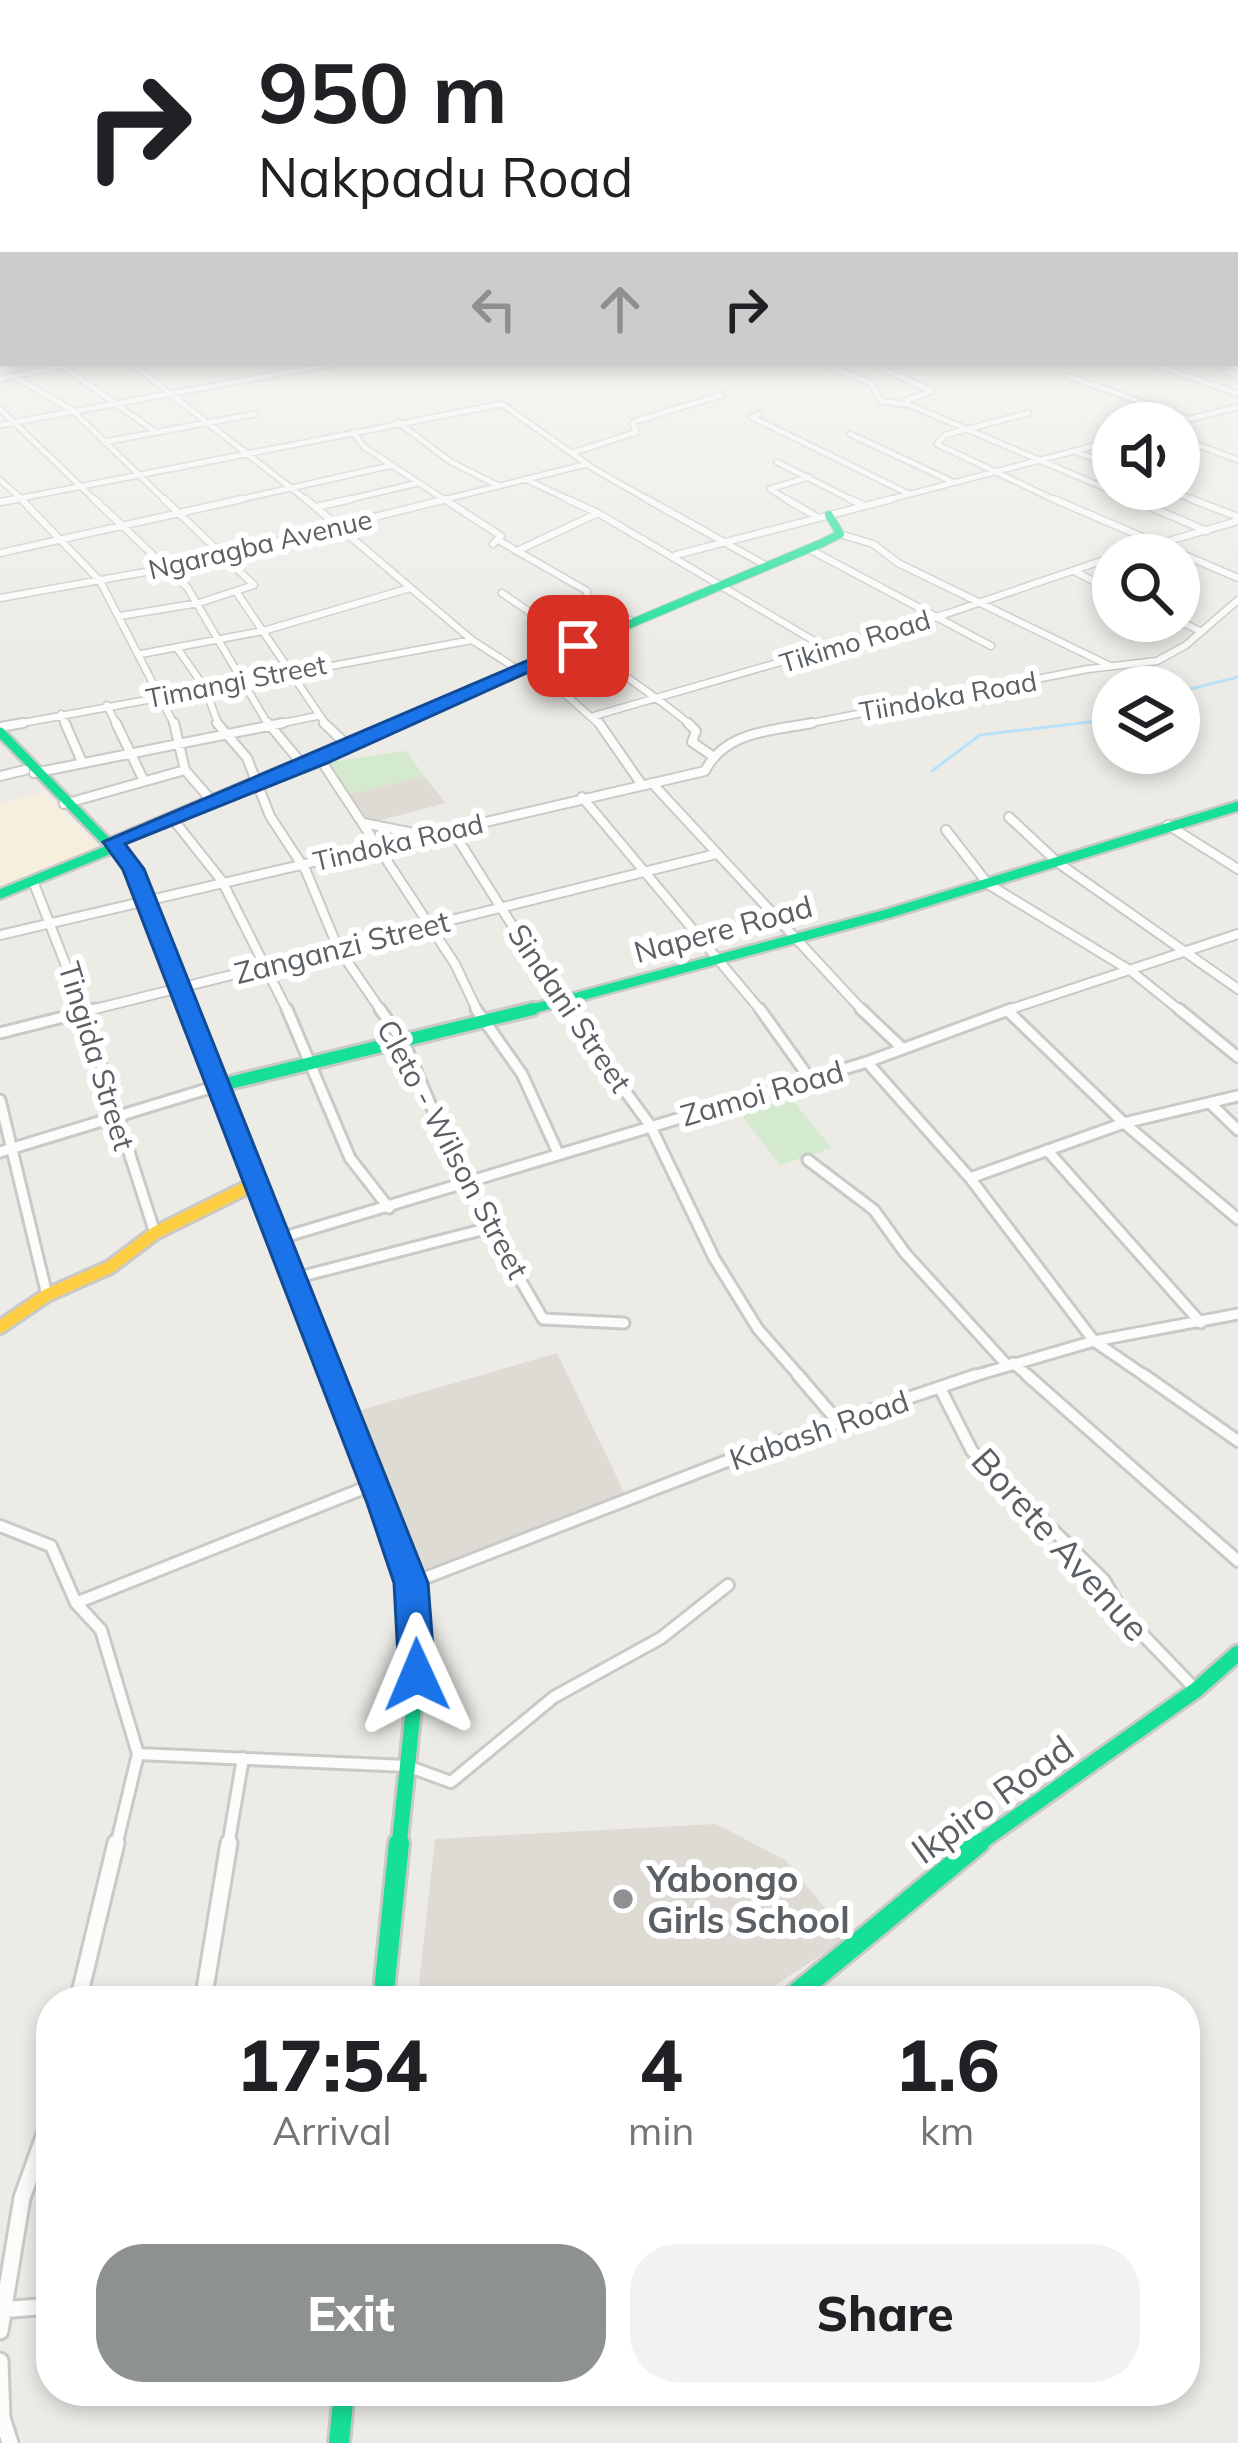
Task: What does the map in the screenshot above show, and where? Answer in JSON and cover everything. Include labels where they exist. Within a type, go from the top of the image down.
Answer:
[{"type":"street","points":[[32,439],[170,568],[200,603],[270,725],[303,766]]},
{"type":"street","points":[[101,439],[254,584],[200,603],[120,616]]},
{"type":"street","points":[[104,442],[118,439]]},
{"type":"street","points":[[229,439],[339,525],[472,640],[527,668],[582,712],[594,716],[598,730],[647,784],[899,1046]]},
{"type":"street","points":[[0,502],[319,439]]},
{"type":"street","points":[[361,439],[498,543],[587,591],[587,602],[626,622]]},
{"type":"street","points":[[420,439],[445,459],[501,487]]},
{"type":"street","points":[[555,439],[587,464],[765,565]]},
{"type":"street","points":[[574,452],[615,439]]},
{"type":"street","points":[[797,439],[909,494]]},
{"type":"street","points":[[861,439],[953,482]]},
{"type":"street","points":[[942,439],[937,444],[1136,534]]},
{"type":"street","points":[[987,439],[1207,531]]},
{"type":"street","points":[[676,555],[1092,446]]},
{"type":"street","points":[[1200,446],[1238,460]]},
{"type":"street","points":[[1074,451],[1092,458]]},
{"type":"street","points":[[777,461],[865,506]]},
{"type":"street","name":"Ngaragba Avenue","points":[[0,598],[170,568],[587,464]]},
{"type":"street","points":[[0,553],[393,465]]},
{"type":"street","points":[[809,477],[770,489],[824,517],[840,534],[874,544],[898,563],[1109,666]]},
{"type":"street","points":[[524,479],[676,555],[826,648]]},
{"type":"street","points":[[0,480],[62,537],[100,581],[141,654],[180,744],[185,770],[212,801]]},
{"type":"street","points":[[316,507],[418,483]]},
{"type":"street","points":[[1200,503],[1238,519]]},
{"type":"street","points":[[517,551],[598,513]]},
{"type":"street","name":"Tikimo Road","points":[[1197,534],[1238,519]]},
{"type":"street","points":[[0,894],[840,534]]},
{"type":"street","points":[[807,548],[991,646]]},
{"type":"street","points":[[1200,562],[1238,578]]},
{"type":"street","name":"Tikimo Road","points":[[594,716],[1092,565]]},
{"type":"street","points":[[1074,572],[1092,581]]},
{"type":"street","points":[[141,654],[263,631],[410,588]]},
{"type":"street","points":[[502,592],[578,646],[608,658],[696,730],[692,742],[710,755]]},
{"type":"street","points":[[237,593],[317,716],[347,746]]},
{"type":"street","name":"Tiindoka Road","points":[[1200,631],[1238,600]]},
{"type":"street","name":"Timangi Street","points":[[0,730],[107,705],[472,640]]},
{"type":"street","name":"Tiindoka Road","points":[[1147,666],[1174,658],[1189,642]]},
{"type":"street","name":"Cleto - Wilson Street","points":[[177,648],[205,688],[210,711],[225,735],[247,758],[269,816],[300,865],[338,948],[405,1045],[466,1185],[543,1318],[624,1323]]},
{"type":"street","name":"Tiindoka Road","points":[[647,784],[705,771],[710,755],[744,736],[1092,673]]},
{"type":"street","points":[[107,705],[134,752],[144,782]]},
{"type":"street","points":[[61,714],[82,762]]},
{"type":"street","points":[[0,776],[317,716]]},
{"type":"street","points":[[0,730],[27,772],[116,844],[144,901],[280,1238],[411,1583],[417,1675],[385,1986]]},
{"type":"street","points":[[320,759],[455,964],[483,1024],[522,1074],[558,1154]]},
{"type":"street","points":[[64,804],[185,770]]},
{"type":"street","name":"Tindoka Road","points":[[0,935],[222,881],[454,833],[647,784]]},
{"type":"street","points":[[583,797],[649,871],[810,1079]]},
{"type":"street","name":"Napere Road","points":[[217,1086],[483,1024],[791,934],[988,884],[1238,806]]},
{"type":"street","points":[[1009,817],[1057,862],[1238,989]]},
{"type":"street","points":[[172,818],[222,881],[350,1159],[389,1208]]},
{"type":"street","points":[[363,824],[434,837]]},
{"type":"street","points":[[1168,825],[1238,869]]},
{"type":"street","points":[[946,830],[988,884],[1131,970],[1238,1057]]},
{"type":"street","name":"Sindani Street","points":[[454,833],[558,1000],[650,1125],[715,1258],[758,1329],[840,1424]]},
{"type":"street","name":"Zanganzi Street","points":[[0,1033],[716,854]]},
{"type":"street","name":"Tingida Street","points":[[33,881],[64,950],[114,1118],[155,1233]]},
{"type":"street","name":"Zamoi Road","points":[[280,1238],[867,1062],[899,1046],[1238,934]]},
{"type":"street","points":[[1009,1012],[1124,1123],[1238,1219]]},
{"type":"street","points":[[867,1062],[970,1178],[1094,1341],[1238,1442]]},
{"type":"street","points":[[0,1152],[217,1086]]},
{"type":"street","points":[[970,1178],[1124,1123],[1238,1096]]},
{"type":"street","points":[[0,1100],[47,1295]]},
{"type":"street","points":[[1210,1104],[1238,1130]]},
{"type":"street","points":[[1047,1150],[1201,1323]]},
{"type":"street","points":[[808,1160],[874,1210],[905,1253],[1010,1364],[1238,1561]]},
{"type":"street","points":[[0,1327],[47,1295],[110,1267],[155,1233],[256,1183]]},
{"type":"street","points":[[295,1278],[489,1228]]},
{"type":"street","name":"Kabash Road","points":[[411,1583],[763,1447],[1010,1364],[1094,1341],[1238,1314]]},
{"type":"street","name":"Borete Avenue","points":[[940,1388],[972,1451],[1104,1580],[1123,1614],[1196,1690]]},
{"type":"street","points":[[76,1603],[376,1484]]},
{"type":"street","points":[[0,1526],[51,1546],[76,1603],[101,1630],[139,1754],[82,1986]]},
{"type":"street","points":[[139,1754],[407,1766],[451,1782],[554,1697],[661,1638],[728,1586]]},
{"type":"street","name":"Ikpiro Road","points":[[805,1986],[939,1872],[1196,1690],[1238,1653]]},
{"type":"street","points":[[205,1986],[243,1759]]},
{"type":"street","points":[[0,2331],[22,2198],[36,2159]]},
{"type":"street","points":[[2,2309],[36,2307]]},
{"type":"street","points":[[0,2361],[2,2418],[10,2443]]},
{"type":"street","points":[[339,2443],[343,2406]]},
{"type":"shaded area","points":[[424,776],[446,803],[369,823],[350,794]]},
{"type":"shaded area","points":[[44,792],[103,851],[0,892],[0,804]]},
{"type":"shaded area","points":[[557,1353],[625,1494],[423,1570],[361,1410]]},
{"type":"shaded area","name":"Yabongo Girls School","points":[[716,1824],[785,1860],[849,1937],[774,1986],[419,1986],[435,1839]]},
{"type":"green space","points":[[406,751],[424,776],[350,794],[328,762]]},
{"type":"green space","points":[[783,1089],[832,1148],[780,1165],[734,1105]]},
{"type":"waterway","points":[[1200,687],[1238,677]]},
{"type":"waterway","points":[[932,771],[980,735],[1092,722]]},
{"type":"traffic: fast","points":[[113,842],[822,543],[840,534],[829,515]]},
{"type":"traffic: fast","points":[[0,732],[14,752],[134,870],[411,1583],[417,1675],[385,1986]]},
{"type":"traffic: fast","points":[[217,1086],[795,940],[1238,806]]},
{"type":"traffic: fast","points":[[0,894],[118,846]]},
{"type":"traffic: fast","points":[[805,1986],[939,1872],[1196,1690],[1238,1653]]},
{"type":"traffic: fast","points":[[339,2443],[343,2406]]},
{"type":"traffic: slow","points":[[0,1327],[47,1295],[110,1267],[155,1233],[256,1183]]},
{"type":"place","name":"Yabongo Girls School","points":[[623,1899]]},
{"type":"route","points":[[417,1675],[417,1618],[411,1583],[383,1503],[185,1012],[134,869],[113,842],[320,759],[578,646]]}]
